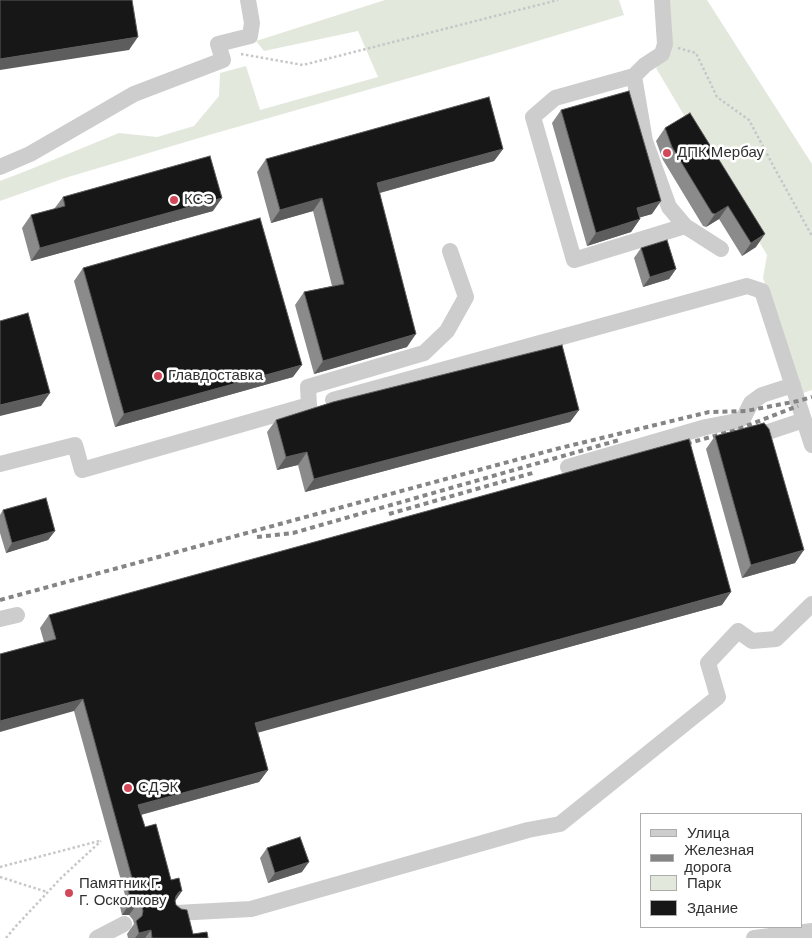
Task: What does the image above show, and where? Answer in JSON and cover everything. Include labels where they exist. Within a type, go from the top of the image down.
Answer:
[{"type":"street","points":[[0,167],[30,154],[134,94],[223,60],[218,44],[250,36],[252,23],[248,0]]},
{"type":"street","points":[[662,0],[665,44],[662,54],[645,65],[634,76],[555,98],[533,117],[574,260],[685,226]]},
{"type":"street","points":[[634,76],[645,141],[669,206],[685,226],[721,249]]},
{"type":"street","points":[[0,464],[75,445],[82,470],[308,405],[308,386],[424,353],[447,330],[466,296],[450,250]]},
{"type":"street","points":[[334,400],[746,286],[762,292],[812,445]]},
{"type":"street","points":[[568,467],[706,426],[737,421],[744,416],[751,403],[762,395],[793,385]]},
{"type":"street","points":[[765,433],[804,420]]},
{"type":"street","points":[[176,913],[251,909],[528,830],[560,824],[718,697],[708,663],[738,631],[752,641],[776,639],[812,604]]},
{"type":"street","points":[[0,619],[17,615]]},
{"type":"street","points":[[97,938],[124,924]]},
{"type":"street","points":[[754,938],[812,931]]},
{"type":"path","points":[[223,60],[241,53],[303,65],[558,0]]},
{"type":"path","points":[[665,44],[696,53],[717,97],[749,120],[812,236]]},
{"type":"path","points":[[0,867],[101,841],[47,892],[6,938]]},
{"type":"path","points":[[0,877],[47,892]]},
{"type":"green space","points":[[385,0],[619,0],[624,15],[209,135],[65,178],[0,201],[0,181],[119,133],[157,137],[194,126],[219,96],[220,73],[246,66],[260,110],[378,77],[358,31],[264,51],[256,41]]},
{"type":"green space","points":[[669,0],[707,0],[812,164],[812,390],[803,393],[763,278],[767,255],[656,68],[671,53]]},
{"type":"building","points":[[0,0],[132,0],[138,37],[0,59]]},
{"type":"building","points":[[629,91],[661,201],[637,208],[640,219],[596,233],[561,110]]},
{"type":"building","points":[[489,97],[503,149],[377,183],[416,334],[323,361],[304,292],[344,284],[322,198],[280,210],[266,159]]},
{"type":"building","points":[[690,113],[765,234],[751,243],[728,206],[715,214],[712,213],[672,147],[665,128]]},
{"type":"building","points":[[210,156],[222,198],[40,248],[31,215],[65,206],[63,197]]},
{"type":"building","points":[[260,218],[302,365],[124,414],[83,268]]},
{"type":"building","points":[[667,240],[676,269],[650,277],[641,248]]},
{"type":"building","points":[[28,313],[50,393],[0,405],[0,321]]},
{"type":"building","points":[[562,345],[579,410],[314,479],[307,452],[286,457],[276,420],[333,402]]},
{"type":"building","points":[[764,423],[769,429],[804,550],[751,565],[715,436]]},
{"type":"building","points":[[689,439],[731,592],[255,723],[268,770],[138,805],[145,827],[156,824],[171,880],[179,878],[182,891],[176,896],[176,905],[181,909],[187,910],[193,934],[207,932],[208,938],[152,938],[151,930],[139,933],[136,921],[142,916],[143,911],[138,903],[131,902],[128,890],[135,889],[83,699],[0,721],[0,654],[56,639],[49,615]]},
{"type":"building","points":[[46,498],[55,531],[12,543],[3,510]]},
{"type":"building","points":[[300,837],[309,862],[275,873],[267,848]]},
{"type":"railway","points":[[0,600],[556,449],[709,412],[746,411],[812,397]]},
{"type":"railway","points":[[678,446],[736,430],[798,406]]},
{"type":"railway","points":[[257,537],[293,533],[619,440]]},
{"type":"railway","points":[[389,514],[536,472]]},
{"type":"place","name":"ДПК Мербау","points":[[667,153]]},
{"type":"place","name":"КСЭ","points":[[174,200]]},
{"type":"place","name":"Главдоставка","points":[[158,376]]},
{"type":"place","name":"СДЭК","points":[[128,788]]},
{"type":"place","name":"Памятник Г. Г. Осколкову","points":[[69,893]]}]
